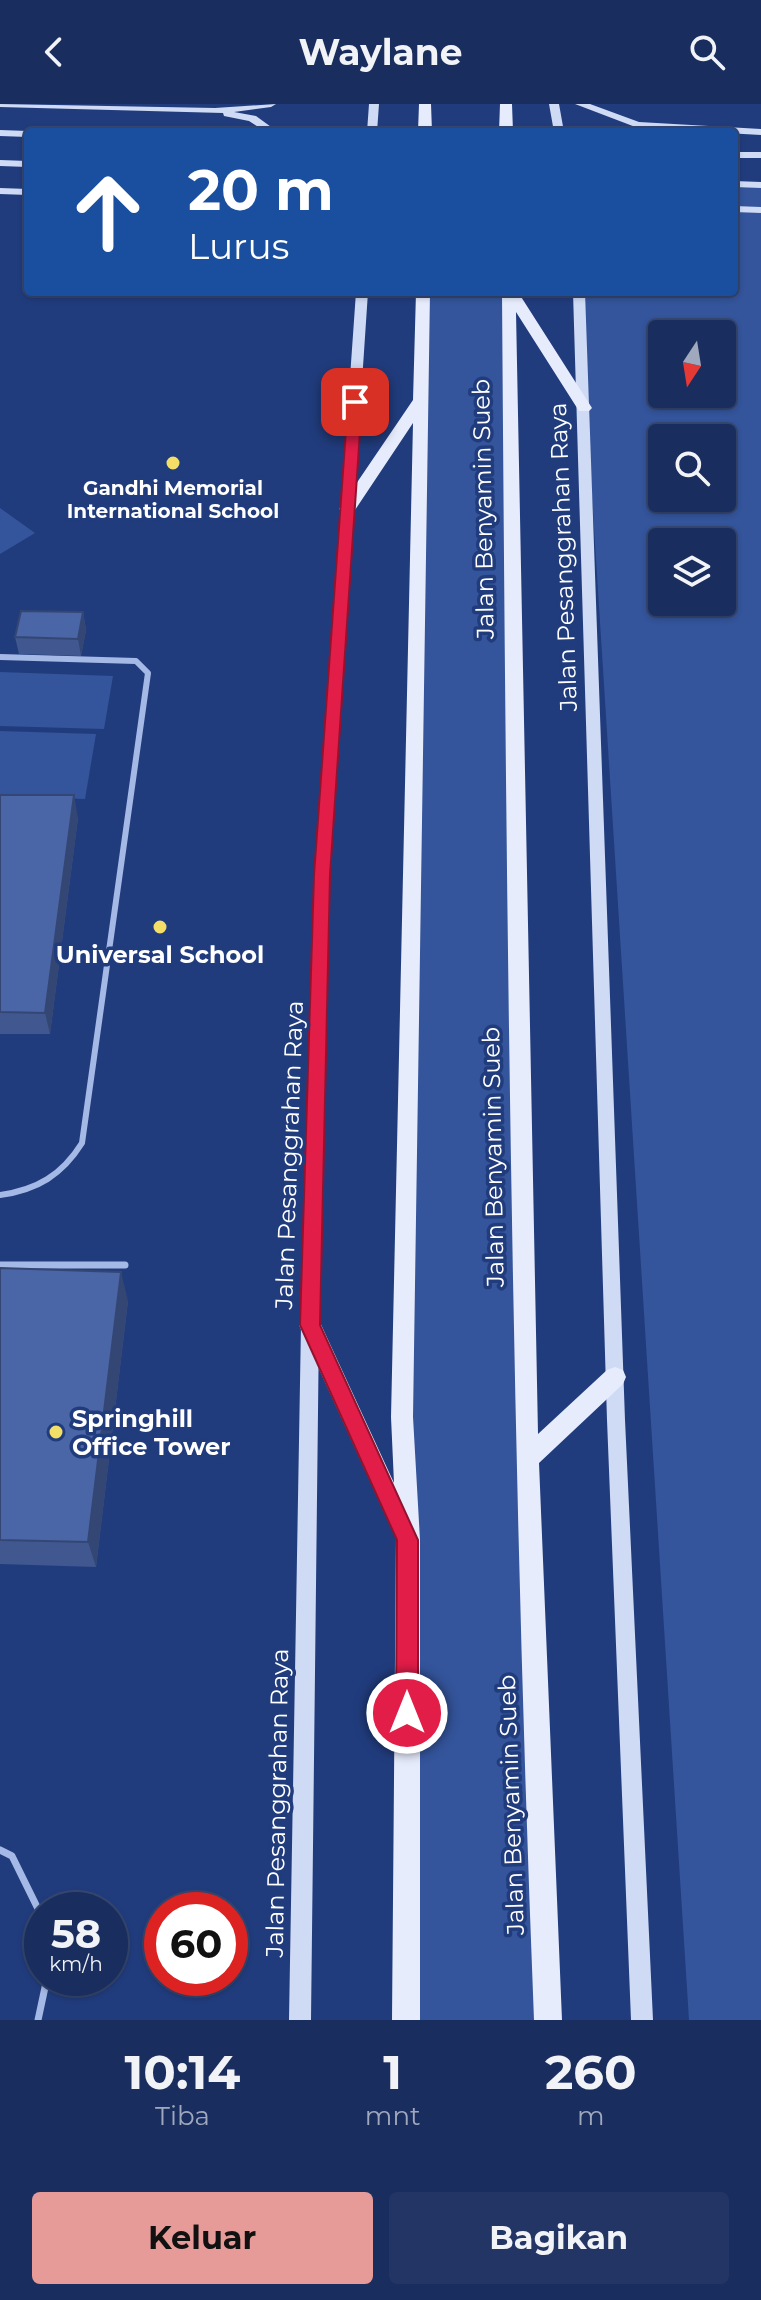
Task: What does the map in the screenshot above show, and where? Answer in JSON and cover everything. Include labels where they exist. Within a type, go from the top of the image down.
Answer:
[{"type":"main road","points":[[0,104],[215,111],[252,118],[267,128]]},
{"type":"main road","points":[[215,111],[271,104]]},
{"type":"main road","points":[[372,128],[374,104]]},
{"type":"main road","points":[[425,104],[425,128]]},
{"type":"main road","points":[[506,104],[506,128]]},
{"type":"main road","points":[[554,104],[558,128]]},
{"type":"main road","points":[[580,104],[638,125],[662,128]]},
{"type":"main road","points":[[738,132],[761,132]]},
{"type":"main road","points":[[0,133],[24,134]]},
{"type":"main road","points":[[738,155],[761,155]]},
{"type":"main road","points":[[0,163],[24,164]]},
{"type":"main road","points":[[738,184],[761,185]]},
{"type":"main road","points":[[0,191],[24,192]]},
{"type":"main road","points":[[738,209],[761,210]]},
{"type":"main road","name":"Jalan Pesanggrahan Raya","points":[[300,2020],[310,1325],[322,875],[362,296]]},
{"type":"main road","points":[[406,2020],[408,1540],[402,1417],[423,296]]},
{"type":"main road","name":"Jalan Benyamin Sueb","points":[[510,296],[519,1113],[527,1459],[548,2020]]},
{"type":"main road","points":[[513,296],[584,408]]},
{"type":"main road","name":"Jalan Pesanggrahan Raya","points":[[579,296],[615,1377],[642,2020]]},
{"type":"main road","points":[[347,509],[421,400]]},
{"type":"main road","points":[[310,1325],[408,1540]]},
{"type":"main road","points":[[527,1459],[615,1377]]},
{"type":"lane","points":[[0,657],[136,661],[148,673],[82,1143],[71,1162],[52,1179],[27,1192],[0,1195]]},
{"type":"lane","points":[[0,1265],[125,1265]]},
{"type":"lane","points":[[0,1850],[12,1856],[30,1892]]},
{"type":"lane","points":[[38,2020],[43,1996]]},
{"type":"shaded area","points":[[738,184],[761,185],[761,2020],[689,2020],[579,296],[738,296]]},
{"type":"shaded area","points":[[423,296],[510,296],[549,2020],[407,2020]]},
{"type":"shaded area","points":[[0,508],[35,533],[0,554]]},
{"type":"shaded area","points":[[0,672],[113,676],[104,729],[0,726]]},
{"type":"shaded area","points":[[0,731],[96,734],[85,799],[0,796]]},
{"type":"building","points":[[21,611],[83,612],[78,639],[15,637]]},
{"type":"building","points":[[0,795],[74,795],[45,1013],[0,1012]]},
{"type":"building","name":"Springhill Office Tower","points":[[0,1268],[121,1272],[88,1542],[0,1540]]},
{"type":"place","name":"Gandhi Memorial International School","points":[[173,463]]},
{"type":"place","name":"Universal School","points":[[160,927]]},
{"type":"place","name":"Springhill Office Tower","points":[[56,1432]]},
{"type":"route","points":[[355,402],[322,875],[310,1325],[408,1540],[407,1713]]}]
